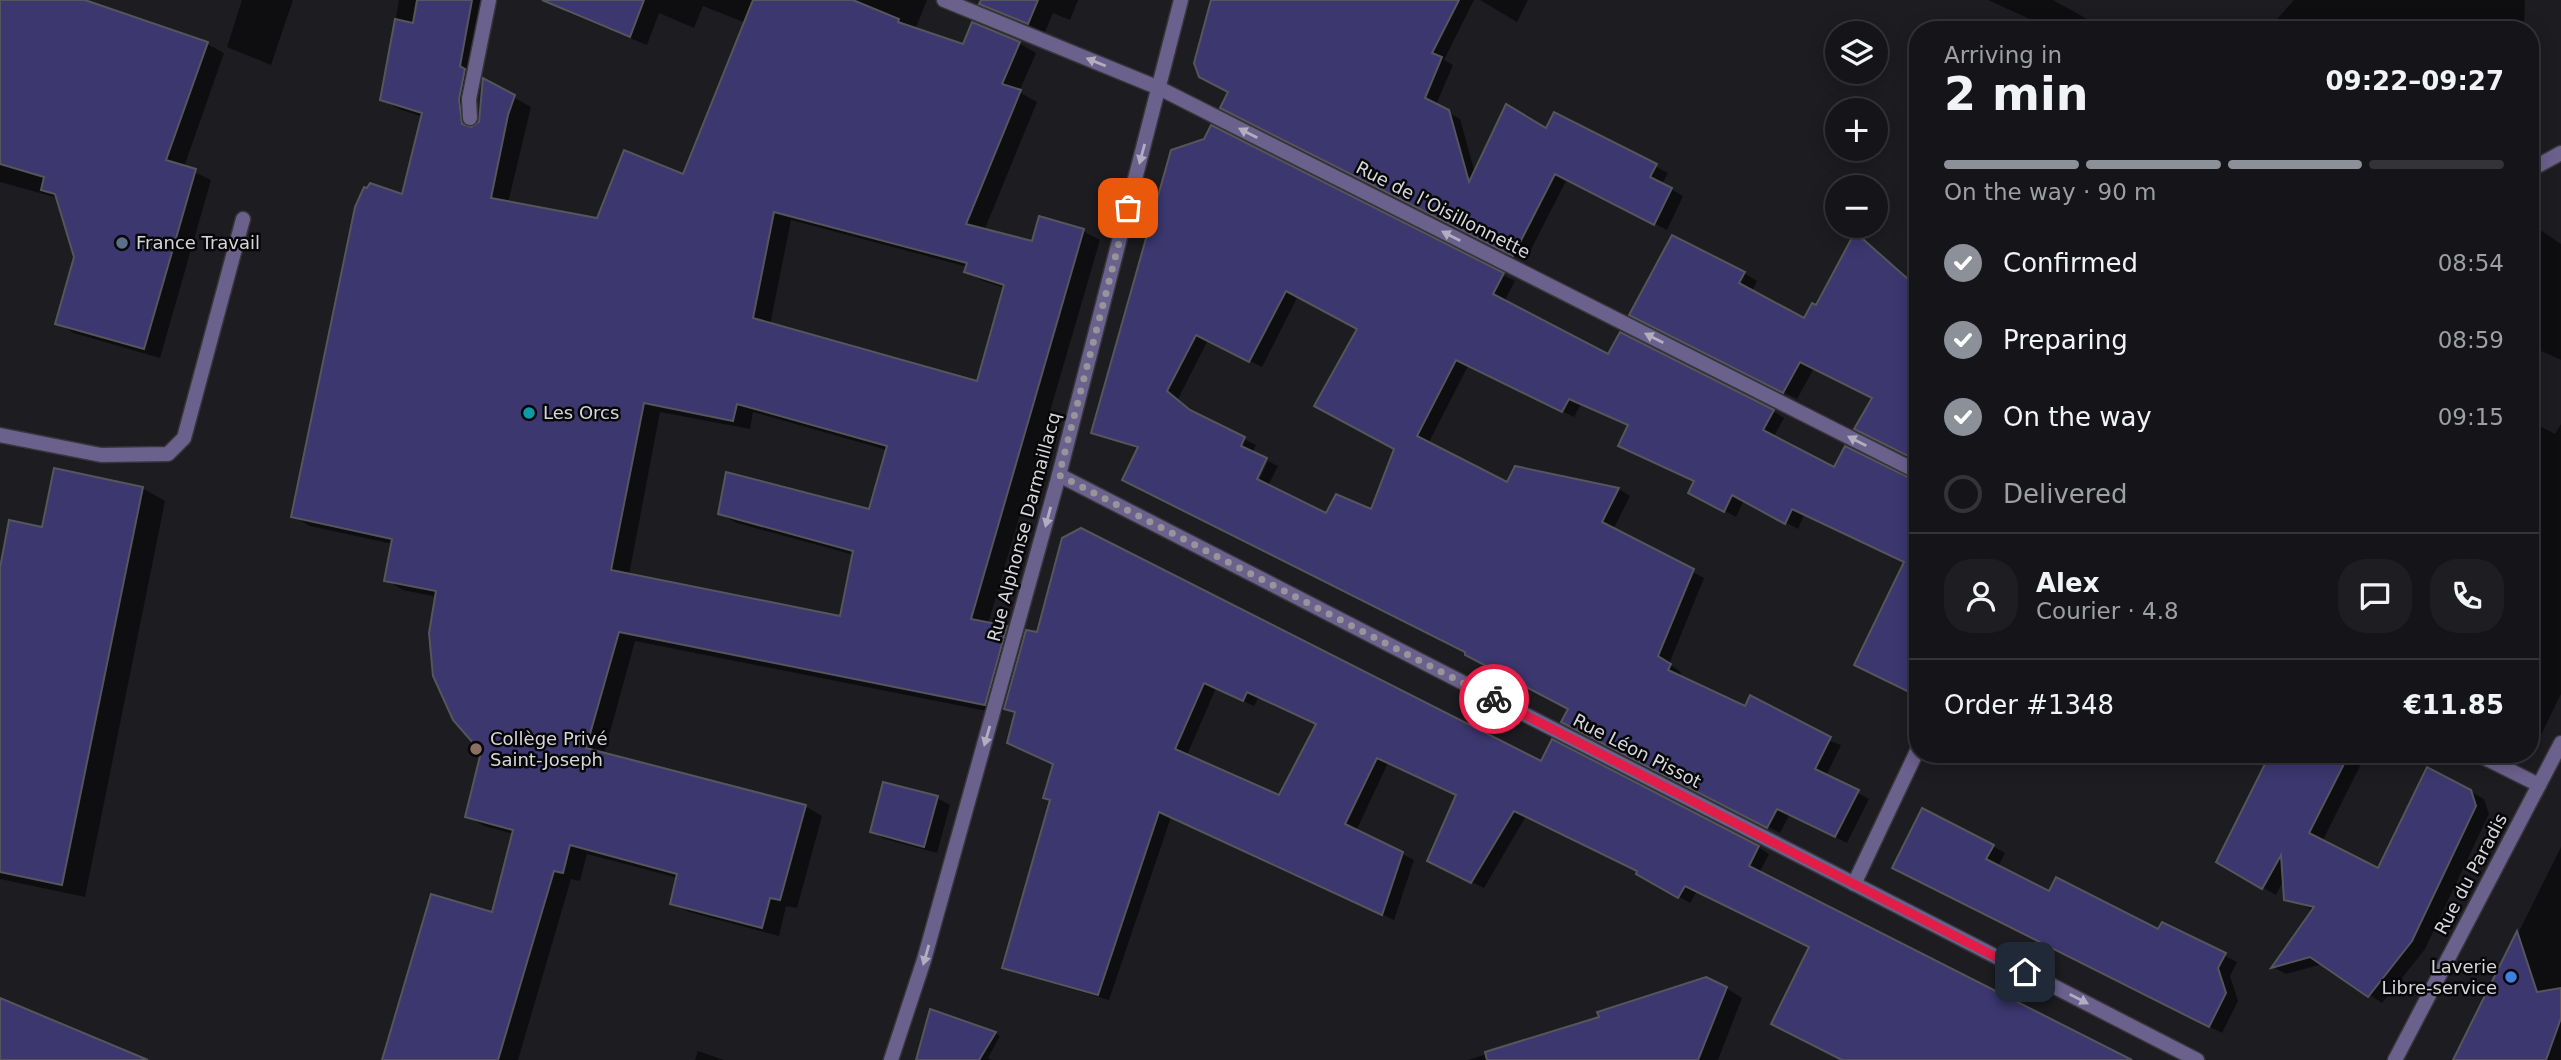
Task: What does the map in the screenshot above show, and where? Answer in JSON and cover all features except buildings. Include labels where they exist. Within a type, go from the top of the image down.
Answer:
[{"type":"street","points":[[470,118],[469,99],[489,0]]},
{"type":"street","name":"Rue de l’Oisillonnette","points":[[944,0],[1159,88],[1909,467]]},
{"type":"street","name":"Rue Alphonse Darmaillacq","points":[[891,1060],[924,961],[1059,475],[1181,0]]},
{"type":"street","points":[[2539,165],[2561,153]]},
{"type":"street","points":[[0,435],[101,455],[168,454],[184,438],[243,219]]},
{"type":"street","name":"Rue Léon Pissot","points":[[1059,475],[2197,1060]]},
{"type":"street","name":"Rue du Paradis","points":[[2395,1060],[2561,743]]},
{"type":"street","points":[[1854,884],[1911,763]]},
{"type":"street","points":[[2494,763],[2539,786]]},
{"type":"way so far","points":[[1128,208],[1059,475],[1494,699]]},
{"type":"place","name":"France Travail","points":[[122,243]]},
{"type":"place","name":"Les Orcs","points":[[529,413]]},
{"type":"place","name":"Collège Privé Saint-Joseph","points":[[476,749]]},
{"type":"place","name":"Laverie Libre-service","points":[[2511,977]]},
{"type":"route","points":[[1494,699],[2025,972]]}]
